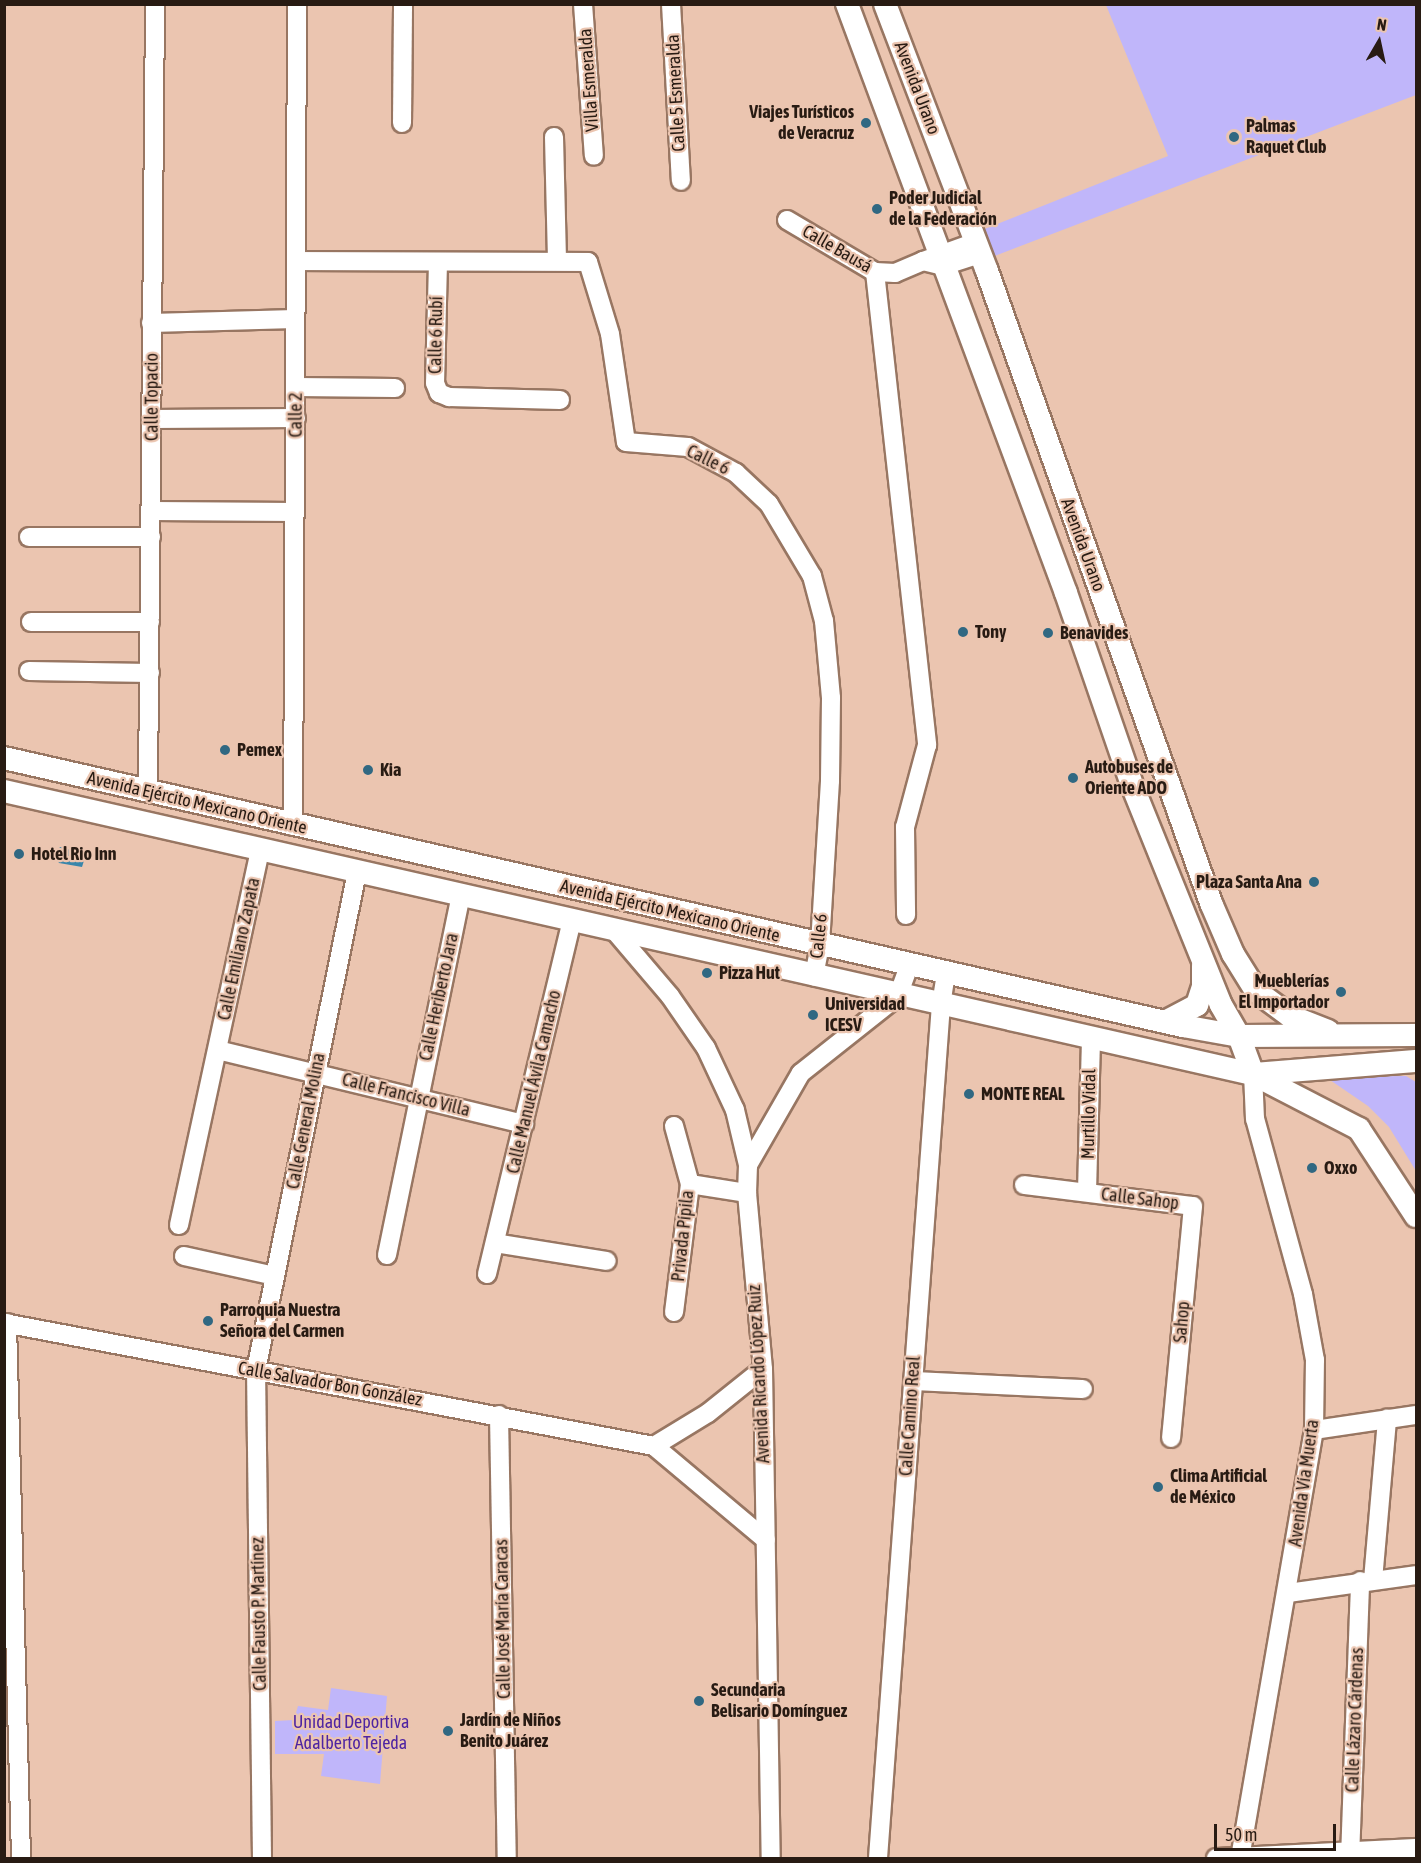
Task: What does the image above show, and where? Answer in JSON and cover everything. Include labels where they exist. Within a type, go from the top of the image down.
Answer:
[{"type":"main road","name":"Avenida Urano","points":[[847,4],[935,261],[1066,593],[1132,785],[1203,961],[1239,1036],[1253,1074]]},
{"type":"main road","name":"Avenida Urano","points":[[885,4],[978,248],[1165,782],[1233,954],[1256,991],[1290,1016],[1416,1062]]},
{"type":"main road","points":[[878,91],[913,77]]},
{"type":"main road","name":"Avenida Ejército Mexicano Oriente","points":[[4,758],[148,790],[292,826],[1165,1022],[1239,1036],[1416,1035]]},
{"type":"main road","name":"Avenida Ejército Mexicano Oriente","points":[[4,791],[898,996],[1091,1036],[1253,1074]]},
{"type":"main road","points":[[1165,1022],[1197,1005],[1203,987],[1203,961]]},
{"type":"main road","points":[[1253,1074],[1416,1062]]},
{"type":"main road","points":[[1253,1074],[1359,1129],[1415,1211]]},
{"type":"street","name":"Calle Topacio","points":[[148,790],[155,4]]},
{"type":"street","name":"Calle 2","points":[[292,826],[297,4]]},
{"type":"street","points":[[402,123],[403,4]]},
{"type":"street","name":"Villa Esmeralda","points":[[583,4],[594,156]]},
{"type":"street","name":"Calle 5 Esmeralda","points":[[671,4],[681,182]]},
{"type":"street","points":[[554,137],[557,261]]},
{"type":"street","name":"Calle Bausá","points":[[787,220],[874,272],[895,273],[978,248]]},
{"type":"street","name":"Calle 6","points":[[296,261],[588,262],[610,334],[626,442],[688,447],[736,473],[769,504],[813,576],[824,621],[831,698],[830,782],[820,945],[814,976]]},
{"type":"street","name":"Calle 6 Rubí","points":[[438,262],[435,383],[439,393],[449,397],[560,400]]},
{"type":"street","points":[[874,272],[927,745],[905,827],[906,915]]},
{"type":"street","points":[[151,323],[295,319]]},
{"type":"street","points":[[296,387],[394,387]]},
{"type":"street","points":[[152,419],[296,418]]},
{"type":"street","points":[[152,511],[295,512]]},
{"type":"street","points":[[29,537],[151,537]]},
{"type":"street","points":[[31,622],[150,622]]},
{"type":"street","points":[[29,671],[150,673]]},
{"type":"street","name":"Calle Emiliano Zapata","points":[[180,1226],[260,849]]},
{"type":"street","name":"Calle General Molina","points":[[256,1370],[357,872]]},
{"type":"street","name":"Calle Heriberto Jara","points":[[387,1255],[461,895]]},
{"type":"street","name":"Calle Manuel Ávila Camacho","points":[[487,1275],[572,920]]},
{"type":"street","name":"Avenida Ricardo López Ruiz","points":[[613,929],[670,996],[706,1048],[735,1110],[748,1165],[747,1193],[763,1369],[771,1858]]},
{"type":"street","points":[[748,1165],[801,1073],[898,996],[909,965]]},
{"type":"street","name":"Calle Camino Real","points":[[878,1858],[941,1005],[946,974]]},
{"type":"street","name":"Murtillo Vidal","points":[[1087,1192],[1091,1036]]},
{"type":"street","name":"Calle Francisco Villa","points":[[218,1050],[524,1124]]},
{"type":"street","name":"Avenida Vía Muerta","points":[[1240,1858],[1314,1430],[1315,1360],[1303,1294],[1255,1119],[1253,1074]]},
{"type":"street","name":"Privada Pípila","points":[[674,1126],[690,1184],[674,1312]]},
{"type":"street","points":[[690,1184],[747,1193]]},
{"type":"street","name":"Calle Sahop","points":[[1024,1185],[1193,1206]]},
{"type":"street","name":"Sahop","points":[[1171,1438],[1193,1206]]},
{"type":"street","points":[[495,1243],[607,1261]]},
{"type":"street","points":[[184,1256],[275,1276]]},
{"type":"street","points":[[6,1323],[13,1836],[21,1858]]},
{"type":"street","name":"Calle Salvador Bon González","points":[[6,1323],[654,1446],[766,1540]]},
{"type":"street","points":[[654,1446],[708,1413],[763,1369]]},
{"type":"street","name":"Calle Fausto P. Martínez","points":[[256,1370],[262,1858]]},
{"type":"street","points":[[913,1381],[1083,1389]]},
{"type":"street","name":"Calle José María Caracas","points":[[500,1415],[507,1858]]},
{"type":"street","points":[[1314,1430],[1416,1415]]},
{"type":"street","name":"Calle Lázaro Cárdenas","points":[[1350,1856],[1367,1581],[1387,1419]]},
{"type":"street","points":[[1287,1593],[1416,1575]]},
{"type":"street","points":[[1216,1858],[1350,1856],[1416,1848]]},
{"type":"green space","name":"Palmas Raquet Club","points":[[1106,5],[1416,5],[1416,95],[992,257],[982,230],[1168,156]]},
{"type":"green space","points":[[1406,1076],[1416,1082],[1416,1171],[1389,1127],[1368,1106],[1330,1080],[1331,1077]]},
{"type":"green space","name":"Unidad Deportiva Adalberto Tejeda","points":[[331,1688],[387,1696],[380,1784],[321,1776],[324,1754],[275,1754],[275,1721],[294,1720],[298,1706],[328,1710]]},
{"type":"water","points":[[60,847],[86,854],[82,867],[59,863],[55,854]]},
{"type":"place","name":"Viajes Turísticos de Veracruz","points":[[866,123]]},
{"type":"place","name":"Palmas Raquet Club","points":[[1234,137]]},
{"type":"place","name":"Poder Judicial de la Federación","points":[[877,209]]},
{"type":"place","name":"Tony","points":[[963,632]]},
{"type":"place","name":"Benavides","points":[[1048,633]]},
{"type":"place","name":"Pemex","points":[[225,750]]},
{"type":"place","name":"Kia","points":[[368,770]]},
{"type":"place","name":"Autobuses de Oriente ADO","points":[[1073,778]]},
{"type":"place","name":"Hotel Rio Inn","points":[[19,854]]},
{"type":"place","name":"Plaza Santa Ana","points":[[1314,882]]},
{"type":"place","name":"Pizza Hut","points":[[707,973]]},
{"type":"place","name":"Mueblerías El Importador","points":[[1341,992]]},
{"type":"place","name":"Universidad ICESV","points":[[813,1015]]},
{"type":"place","name":"MONTE REAL","points":[[969,1094]]},
{"type":"place","name":"Oxxo","points":[[1312,1168]]},
{"type":"place","name":"Parroquia Nuestra Señora del Carmen","points":[[208,1321]]},
{"type":"place","name":"Clima Artificial de México","points":[[1158,1487]]},
{"type":"place","name":"Secundaria Belisario Domínguez","points":[[699,1701]]},
{"type":"place","name":"Jardín de Niños Benito Juárez","points":[[448,1731]]}]
